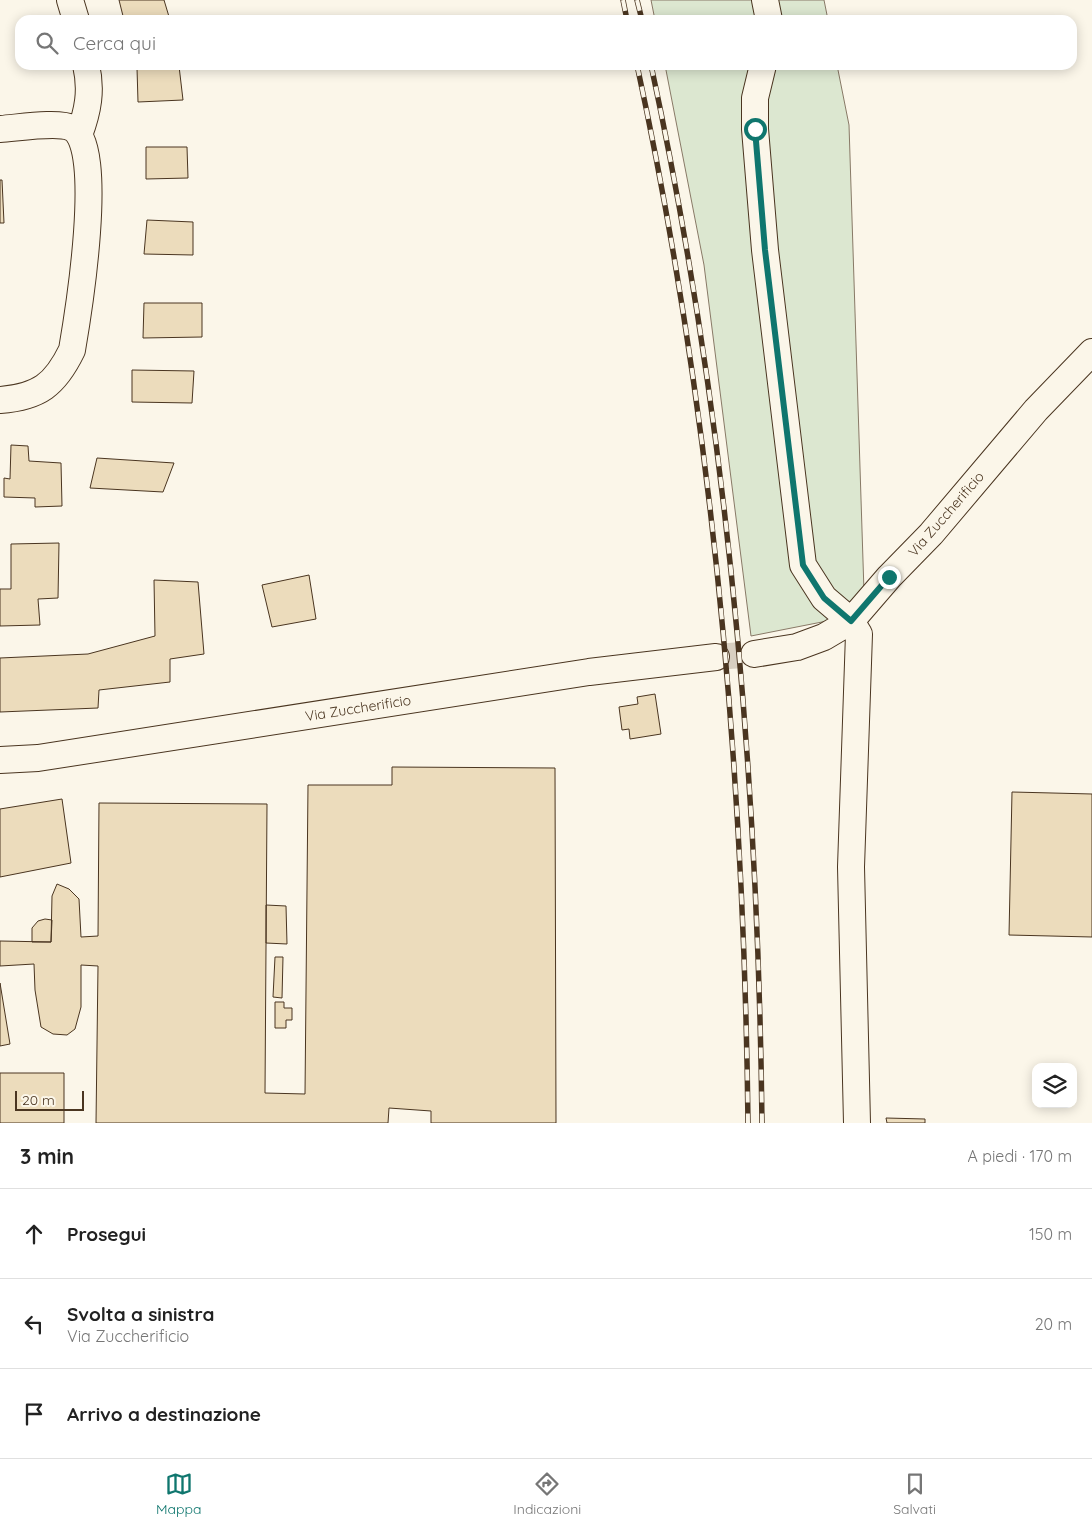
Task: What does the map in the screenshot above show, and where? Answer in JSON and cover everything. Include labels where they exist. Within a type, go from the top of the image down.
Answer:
[{"type":"street","points":[[70,0],[74,15]]},
{"type":"street","points":[[765,0],[768,15]]},
{"type":"street","points":[[79,135],[87,114],[90,81],[87,70]]},
{"type":"street","points":[[762,70],[755,98],[758,166],[765,250],[803,565],[824,598],[851,621],[859,634],[851,867],[857,1123]]},
{"type":"street","points":[[0,129],[61,124],[73,128],[79,135],[85,148],[89,213],[72,350],[62,370],[51,382],[26,396],[0,400]]},
{"type":"street","name":"Via Zuccherificio","points":[[754,654],[797,647],[824,637],[851,621],[889,577],[931,534],[1036,410],[1092,352]]},
{"type":"street","name":"Via Zuccherificio","points":[[0,760],[38,758],[589,672],[716,657]]},
{"type":"green space","points":[[651,0],[824,0],[827,15],[654,15]]},
{"type":"green space","points":[[666,70],[838,70],[849,125],[864,592],[827,621],[751,636],[704,265]]},
{"type":"building","points":[[119,0],[164,0],[168,15],[123,15]]},
{"type":"building","points":[[137,70],[179,70],[183,100],[138,102]]},
{"type":"building","points":[[146,147],[187,147],[188,178],[146,179]]},
{"type":"building","points":[[0,180],[2,180],[4,223],[0,223]]},
{"type":"building","points":[[147,220],[193,222],[193,255],[144,254]]},
{"type":"building","points":[[144,303],[202,303],[202,337],[143,338]]},
{"type":"building","points":[[132,370],[194,371],[192,403],[132,402]]},
{"type":"building","points":[[11,445],[28,446],[29,461],[61,463],[62,506],[35,507],[35,498],[4,497],[4,478],[10,479]]},
{"type":"building","points":[[97,458],[174,463],[163,492],[90,488]]},
{"type":"building","points":[[59,543],[58,598],[38,599],[40,625],[0,626],[0,589],[11,589],[11,544]]},
{"type":"building","points":[[309,575],[316,619],[272,627],[262,585]]},
{"type":"building","points":[[154,580],[198,582],[204,654],[170,659],[170,682],[99,690],[98,708],[0,712],[0,658],[88,654],[155,636]]},
{"type":"building","points":[[655,694],[661,734],[630,739],[629,729],[622,730],[619,707],[638,704],[637,697]]},
{"type":"building","points":[[392,767],[555,768],[556,1123],[431,1123],[431,1111],[389,1108],[388,1123],[96,1123],[98,966],[81,965],[81,1007],[75,1029],[67,1035],[53,1034],[41,1027],[35,990],[34,964],[0,966],[0,941],[51,942],[52,896],[57,884],[69,889],[79,899],[81,937],[98,936],[99,803],[267,804],[265,1093],[305,1094],[308,785],[392,785]]},
{"type":"building","points":[[1012,792],[1092,794],[1092,937],[1009,935]]},
{"type":"building","points":[[62,799],[71,863],[0,877],[0,809]]},
{"type":"building","points":[[266,905],[286,906],[287,944],[266,943]]},
{"type":"building","points":[[52,920],[51,942],[32,942],[32,928],[38,921]]},
{"type":"building","points":[[275,957],[283,957],[282,998],[273,997]]},
{"type":"building","points":[[0,983],[10,1044],[0,1046]]},
{"type":"building","points":[[275,1002],[284,1002],[284,1008],[292,1008],[292,1020],[286,1020],[286,1028],[275,1028]]},
{"type":"building","points":[[0,1073],[64,1073],[64,1123],[0,1123]]},
{"type":"building","points":[[886,1118],[925,1119],[925,1123],[887,1123]]},
{"type":"tunnel","points":[[716,657],[754,654]]},
{"type":"railway","points":[[623,0],[626,15]]},
{"type":"railway","points":[[637,0],[641,15]]},
{"type":"railway","points":[[638,70],[663,196],[685,327],[704,459],[719,591],[740,857],[748,1123]]},
{"type":"railway","points":[[652,70],[677,196],[699,327],[718,459],[733,591],[754,857],[762,1123]]},
{"type":"route","points":[[755,129],[765,250],[803,565],[824,598],[851,621],[889,577]]}]
